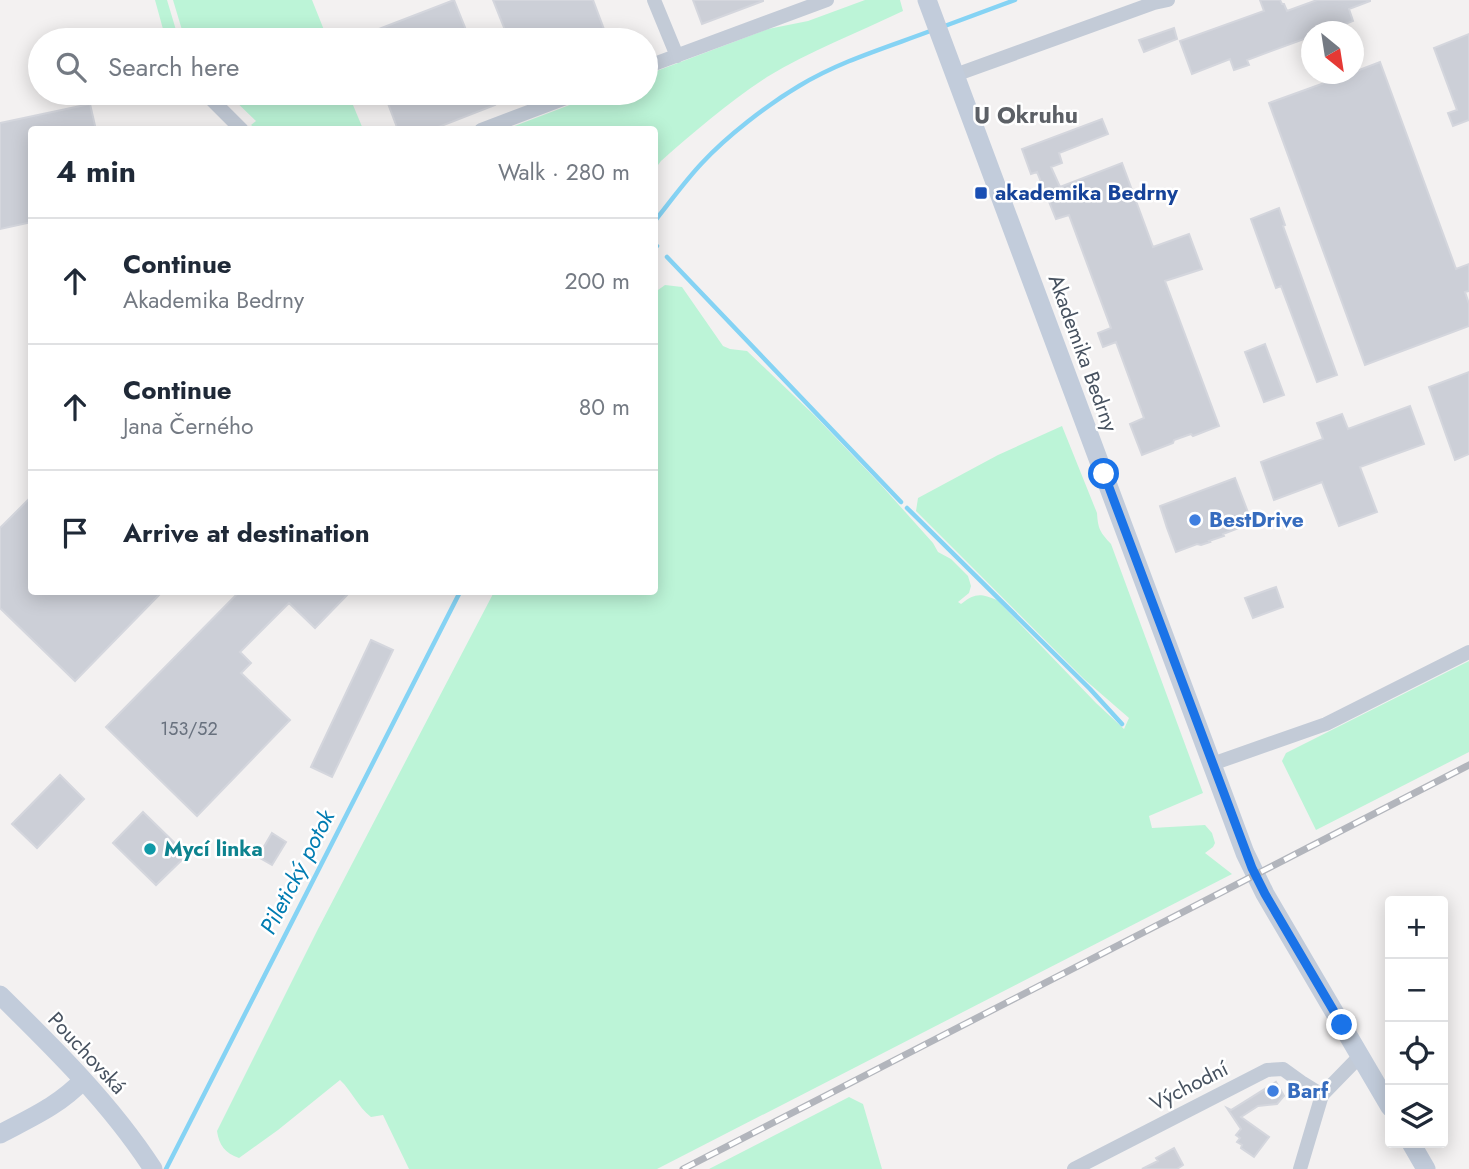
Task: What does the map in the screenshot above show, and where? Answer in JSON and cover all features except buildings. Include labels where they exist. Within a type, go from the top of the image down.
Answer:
[{"type":"street","points":[[654,0],[677,56]]},
{"type":"street","points":[[658,63],[827,0]]},
{"type":"street","points":[[955,75],[1158,1]]},
{"type":"street","name":"Akademika Bedrny","points":[[928,4],[1252,868],[1385,1098]]},
{"type":"street","points":[[217,105],[238,126]]},
{"type":"street","points":[[492,126],[547,105]]},
{"type":"street","points":[[1212,764],[1326,724],[1469,652]]},
{"type":"street","name":"Pouchovská","points":[[0,995],[42,1035],[83,1080],[145,1157]]},
{"type":"street","points":[[1300,1169],[1322,1095],[1360,1056]]},
{"type":"street","name":"Východní","points":[[1074,1169],[1267,1070],[1283,1069],[1322,1095]]},
{"type":"street","points":[[0,1134],[64,1098],[83,1080]]},
{"type":"street","points":[[1414,1148],[1426,1169]]},
{"type":"green space","points":[[155,0],[167,0],[175,28],[163,28]]},
{"type":"green space","points":[[173,0],[312,0],[323,28],[181,28]]},
{"type":"green space","points":[[865,0],[900,0],[903,11],[817,50],[767,77],[699,128],[658,165],[658,126],[514,126],[570,105],[658,105],[658,70],[768,29],[808,21]]},
{"type":"green space","points":[[239,105],[353,105],[362,126],[251,125],[256,121]]},
{"type":"green space","points":[[665,285],[682,287],[723,346],[747,351],[815,416],[881,485],[938,552],[951,559],[968,576],[971,586],[969,593],[958,602],[961,604],[978,595],[997,600],[1124,729],[1129,718],[1084,679],[916,511],[918,498],[998,455],[1062,426],[1097,513],[1100,530],[1111,544],[1203,793],[1149,816],[1152,828],[1205,825],[1212,833],[1215,843],[1205,853],[1232,874],[657,1169],[409,1169],[383,1115],[371,1117],[340,1080],[239,1158],[234,1156],[224,1148],[217,1131],[318,929],[492,595],[658,595],[658,290]]},
{"type":"green space","points":[[1469,661],[1469,752],[1316,830],[1282,761],[1286,753]]},
{"type":"green space","points":[[849,1097],[863,1104],[882,1169],[709,1169]]},
{"type":"waterway","name":"Piletický potok","points":[[942,27],[1015,0]]},
{"type":"waterway","name":"Piletický potok","points":[[658,217],[712,153],[774,102],[831,69],[933,30]]},
{"type":"waterway","points":[[667,257],[901,502]]},
{"type":"waterway","points":[[907,508],[1122,724]]},
{"type":"waterway","name":"Piletický potok","points":[[166,1169],[458,595]]},
{"type":"railway","points":[[683,1169],[1469,765]]},
{"type":"place","name":"akademika Bedrny","points":[[981,193]]},
{"type":"place","name":"BestDrive","points":[[1195,520]]},
{"type":"place","name":"Mycí linka","points":[[150,849]]},
{"type":"place","name":"Barf","points":[[1273,1091]]},
{"type":"district","name":"U Okruhu","points":[[1026,115]]},
{"type":"route","points":[[1104,474],[1245,853],[1265,894],[1342,1025]]}]
